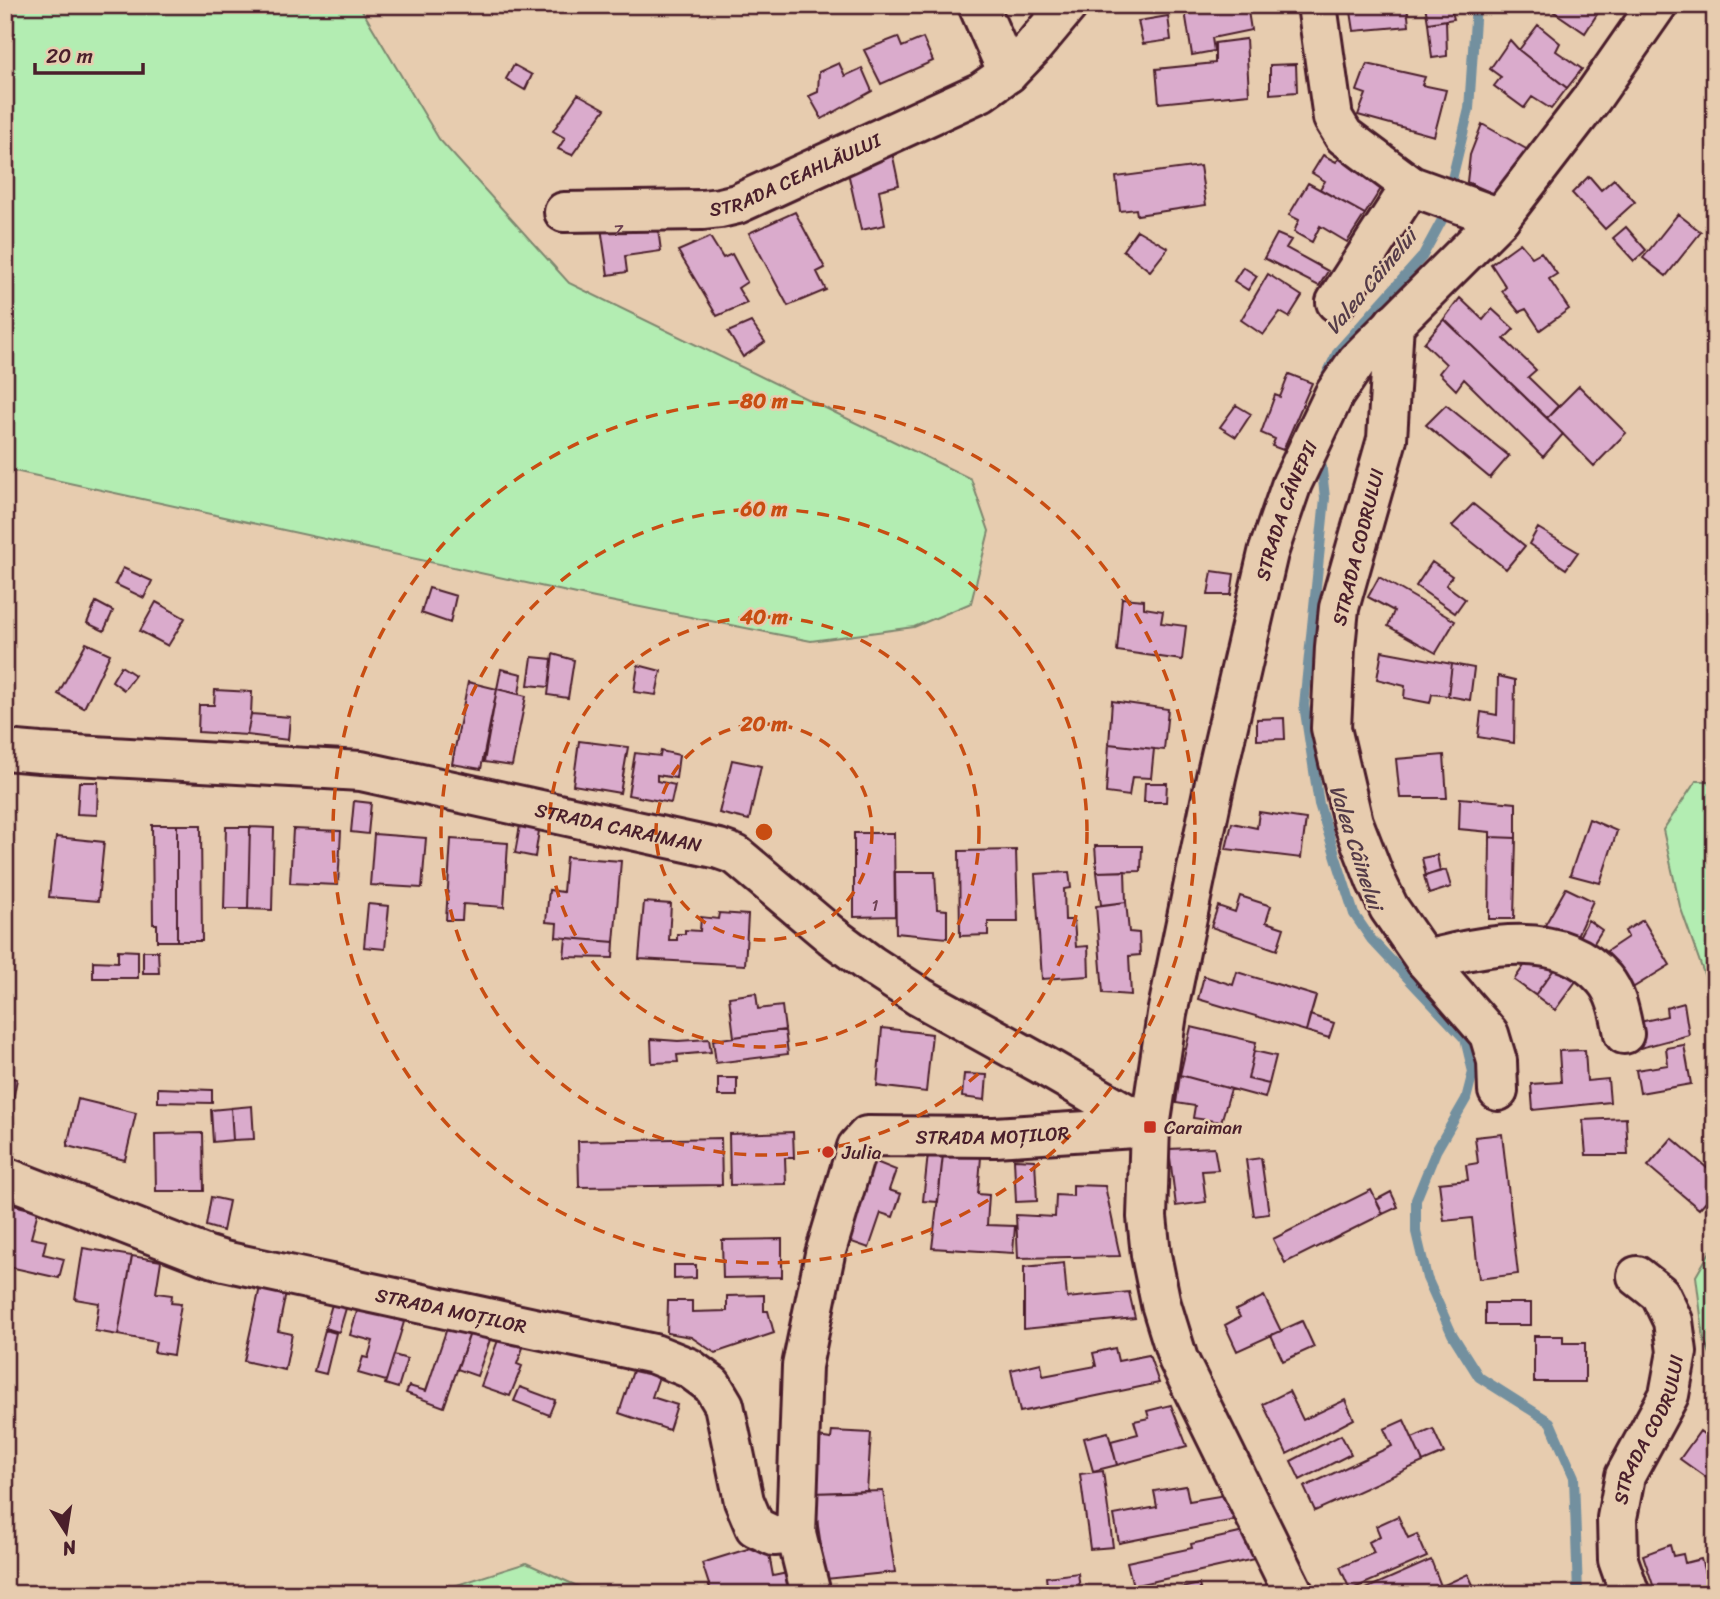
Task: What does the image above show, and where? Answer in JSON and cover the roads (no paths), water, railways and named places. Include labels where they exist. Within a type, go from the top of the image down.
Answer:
[{"type":"street","points":[[978,5],[1008,73]]},
{"type":"street","name":"STRADA CEAHLĂULUI","points":[[564,212],[702,210],[737,204],[981,92],[1008,73],[1068,5]]},
{"type":"street","points":[[1317,5],[1333,118],[1344,136],[1411,186],[1500,218]]},
{"type":"street","name":"STRADA CÂNEPII","points":[[1294,1594],[1178,1359],[1161,1304],[1147,1217],[1150,1127],[1167,1014],[1216,777],[1268,553],[1292,483],[1334,396],[1357,360],[1500,218],[1593,97],[1657,5]]},
{"type":"street","points":[[1335,302],[1411,186]]},
{"type":"street","name":"STRADA CODRULUI","points":[[1394,323],[1387,439],[1339,608],[1331,728],[1353,822],[1376,881],[1389,908],[1425,960],[1489,1034],[1497,1062],[1498,1091]]},
{"type":"street","name":"STRADA CARAIMAN","points":[[5,750],[361,771],[719,849],[736,855],[832,936],[920,997],[1150,1127]]},
{"type":"street","points":[[1425,960],[1463,951],[1521,944],[1555,948],[1583,960],[1605,980],[1618,1004],[1624,1034]]},
{"type":"street","name":"STRADA MOȚILOR","points":[[811,1594],[796,1534],[802,1366],[825,1254],[857,1147],[867,1136],[995,1138],[1150,1127]]},
{"type":"street","name":"STRADA MOȚILOR","points":[[5,1177],[224,1261],[654,1354],[689,1368],[712,1385],[724,1405],[744,1501],[755,1527],[774,1536],[796,1534]]},
{"type":"street","name":"STRADA CODRULUI","points":[[1630,1594],[1618,1560],[1616,1518],[1625,1476],[1669,1395],[1677,1352],[1673,1321],[1660,1294],[1637,1276]]},
{"type":"waterway","name":"Valea Câinelui","points":[[1326,376],[1338,351],[1422,257],[1442,220],[1469,109],[1476,5]]},
{"type":"waterway","name":"Valea Câinelui","points":[[1320,452],[1325,498],[1304,705],[1319,804],[1354,914],[1371,939],[1465,1039],[1473,1072],[1466,1099],[1436,1151],[1416,1200],[1416,1232],[1427,1278],[1452,1334],[1479,1377],[1550,1422],[1574,1477],[1578,1594]]},
{"type":"place","name":"Caraiman","points":[[1150,1127]]},
{"type":"place","name":"Julia","points":[[828,1152]]}]
